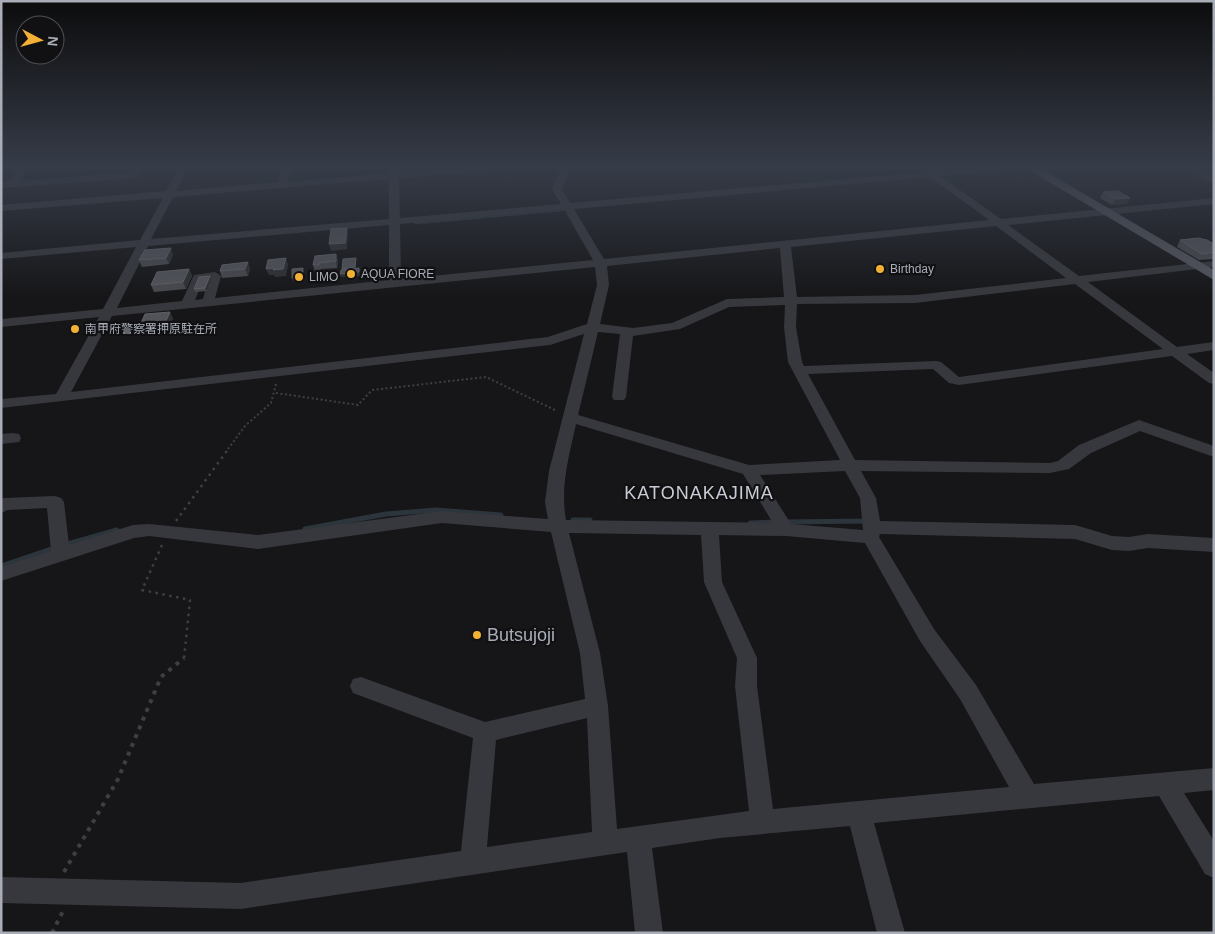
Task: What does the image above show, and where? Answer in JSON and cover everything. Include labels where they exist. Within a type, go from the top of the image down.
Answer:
[{"type":"main road","points":[[1103,212],[1214,276]]},
{"type":"street","points":[[61,398],[160,211]]},
{"type":"street","points":[[394,211],[395,283]]},
{"type":"street","points":[[1,256],[142,246],[550,211]]},
{"type":"street","points":[[569,211],[600,262],[603,285],[557,471],[554,502],[558,526],[590,653],[597,706],[605,842]]},
{"type":"street","points":[[983,211],[1214,380]]},
{"type":"street","points":[[1,323],[1117,211]]},
{"type":"street","points":[[785,244],[790,301],[790,327],[795,362],[868,498],[871,532],[927,635],[968,692],[1028,798]]},
{"type":"street","points":[[1,261],[142,246]]},
{"type":"street","points":[[1,404],[550,341],[592,327],[627,331],[675,326],[727,303],[915,299],[1214,264]]},
{"type":"street","points":[[187,304],[198,278],[215,276],[208,302]]},
{"type":"street","points":[[619,397],[627,331]]},
{"type":"street","points":[[799,370],[936,366],[954,380],[960,381],[1214,346]]},
{"type":"street","points":[[570,417],[749,470],[851,464],[1050,468],[1063,465],[1085,449],[1139,425],[1214,452]]},
{"type":"street","points":[[749,470],[786,530]]},
{"type":"street","points":[[1,507],[4,504],[55,502],[62,554]]},
{"type":"street","points":[[1,574],[133,532],[149,530],[258,542],[442,517],[558,526],[871,532],[1074,532],[1112,543],[1129,544],[1148,541],[1214,545]]},
{"type":"street","points":[[710,528],[713,582],[747,658],[746,686],[762,822]]},
{"type":"street","points":[[361,686],[485,732],[597,706]]},
{"type":"street","points":[[473,862],[485,732]]},
{"type":"street","points":[[1,890],[242,896],[720,826],[1214,779]]},
{"type":"street","points":[[1165,784],[1214,865]]},
{"type":"street","points":[[858,813],[891,933]]},
{"type":"street","points":[[638,838],[649,933]]},
{"type":"path","points":[[53,891],[118,779],[161,677],[184,660],[190,600],[142,590],[167,532],[245,426],[271,403],[275,393],[278,373]]},
{"type":"path","points":[[275,393],[358,405],[372,390],[486,377],[570,417]]},
{"type":"building","points":[[347,228],[345,243],[329,244],[331,229]]},
{"type":"building","points":[[1198,238],[1214,244],[1214,252],[1202,254],[1180,240]]},
{"type":"building","points":[[171,248],[166,258],[139,260],[145,250]]},
{"type":"building","points":[[336,254],[336,261],[313,265],[315,256]]},
{"type":"building","points":[[286,258],[283,269],[266,269],[268,260]]},
{"type":"building","points":[[356,258],[355,267],[342,269],[343,259]]},
{"type":"building","points":[[248,262],[245,269],[220,271],[222,265]]},
{"type":"building","points":[[303,268],[302,277],[292,278],[292,269]]},
{"type":"building","points":[[359,268],[359,272],[340,274],[341,270]]},
{"type":"building","points":[[189,269],[183,282],[151,285],[157,272]]},
{"type":"building","points":[[210,276],[205,288],[194,289],[199,277]]},
{"type":"building","points":[[170,312],[164,325],[139,327],[145,314]]},
{"type":"waterway","points":[[416,223],[553,211]]},
{"type":"waterway","points":[[305,529],[386,514],[436,510],[501,515]]},
{"type":"waterway","points":[[573,520],[590,520]]},
{"type":"waterway","points":[[785,522],[867,521]]},
{"type":"waterway","points":[[750,523],[777,522]]},
{"type":"waterway","points":[[64,545],[117,530]]},
{"type":"waterway","points":[[1,566],[57,547]]},
{"type":"place","name":"Birthday","points":[[880,269]]},
{"type":"place","name":"AQUA FIORE","points":[[351,274]]},
{"type":"place","name":"LIMO","points":[[299,277]]},
{"type":"place","name":"南甲府警察署押原駐在所","points":[[75,329]]},
{"type":"place","name":"Butsujoji","points":[[477,635]]},
{"type":"district","name":"KATONAKAJIMA","points":[[699,493]]}]
